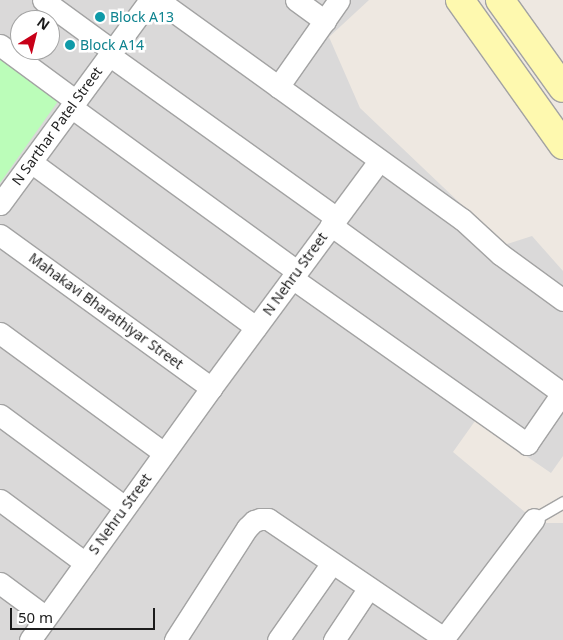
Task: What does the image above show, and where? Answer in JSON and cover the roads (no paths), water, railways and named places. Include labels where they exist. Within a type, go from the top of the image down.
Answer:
[{"type":"main road","points":[[460,0],[563,145]]},
{"type":"main road","points":[[500,0],[563,88]]},
{"type":"street","points":[[0,46],[294,275],[526,444],[563,393],[43,0]]},
{"type":"street","name":"N Sarthar Patel Street","points":[[0,204],[150,0]]},
{"type":"street","points":[[158,0],[462,219],[500,254],[563,300]]},
{"type":"street","points":[[296,0],[324,21]]},
{"type":"street","points":[[278,87],[339,0]]},
{"type":"street","name":"N Nehru Street","points":[[211,388],[379,161]]},
{"type":"street","points":[[30,162],[256,327]]},
{"type":"street","name":"Mahakavi Bharathiyar Street","points":[[0,235],[211,388]]},
{"type":"street","points":[[0,333],[164,453]]},
{"type":"street","name":"S Nehru Street","points":[[30,640],[211,388]]},
{"type":"street","points":[[0,415],[125,507]]},
{"type":"street","points":[[0,500],[85,562]]},
{"type":"street","points":[[175,640],[254,521],[268,520],[444,639],[534,520]]},
{"type":"street","points":[[278,640],[332,563]]},
{"type":"street","points":[[0,583],[46,616]]},
{"type":"street","points":[[334,640],[368,589]]},
{"type":"lane","points":[[534,520],[563,502]]},
{"type":"place","name":"Block A13","points":[[100,17]]},
{"type":"place","name":"Block A14","points":[[70,45]]}]
